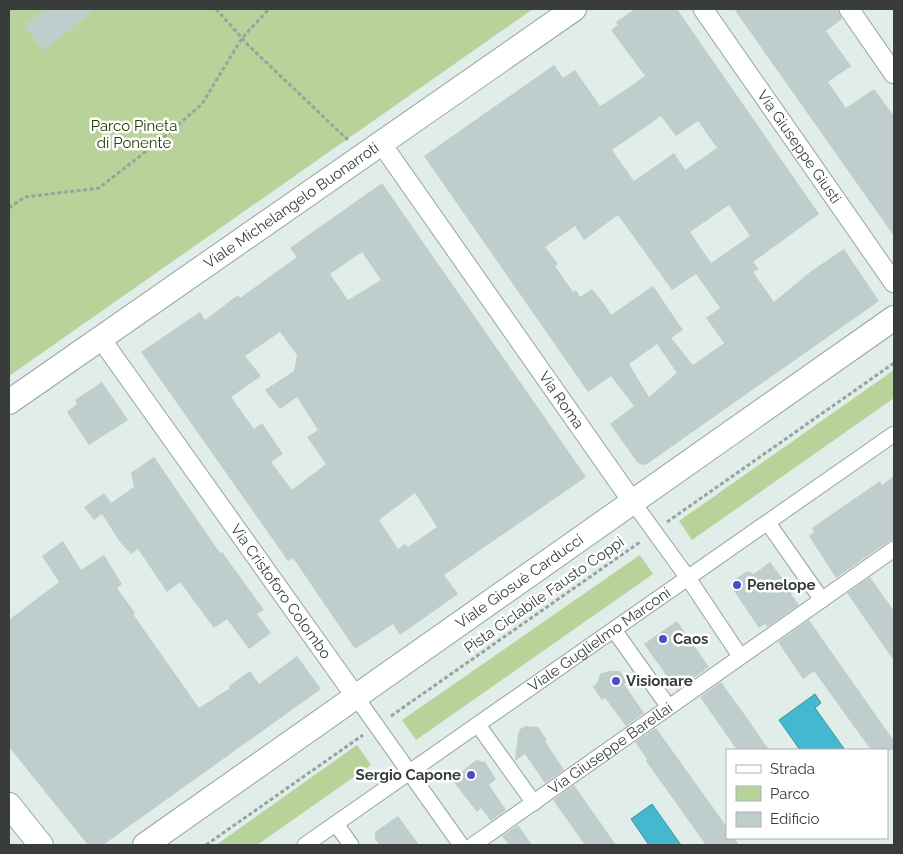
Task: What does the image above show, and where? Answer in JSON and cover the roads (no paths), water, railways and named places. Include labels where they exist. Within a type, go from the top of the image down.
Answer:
[{"type":"street","name":"Viale Michelangelo Buonarroti","points":[[9,402],[574,9]]},
{"type":"street","name":"Via Giuseppe Giusti","points":[[703,9],[894,284]]},
{"type":"street","points":[[849,9],[894,74]]},
{"type":"street","name":"Via Roma","points":[[372,150],[688,578],[740,656]]},
{"type":"street","name":"Viale Giosuè Carducci","points":[[145,845],[894,318]]},
{"type":"street","name":"Via Cristoforo Colombo","points":[[101,339],[461,845]]},
{"type":"street","name":"Viale Guglielmo Marconi","points":[[305,845],[688,578],[892,440]]},
{"type":"street","points":[[768,523],[822,600]]},
{"type":"street","name":"Via Giuseppe Barellai","points":[[473,845],[668,706],[894,549]]},
{"type":"street","points":[[614,630],[668,706]]},
{"type":"street","points":[[478,725],[534,802]]},
{"type":"street","points":[[9,805],[41,845]]},
{"type":"street","points":[[336,824],[351,845]]},
{"type":"water","points":[[815,694],[821,703],[815,708],[844,749],[799,749],[779,720]]},
{"type":"water","points":[[652,804],[681,845],[649,845],[631,819]]},
{"type":"place","name":"Penelope","points":[[737,585]]},
{"type":"place","name":"Caos","points":[[663,639]]},
{"type":"place","name":"Visionare","points":[[616,681]]},
{"type":"place","name":"Sergio Capone","points":[[471,775]]},
{"type":"park label","name":"Parco Pineta di Ponente","points":[[134,134]]}]
